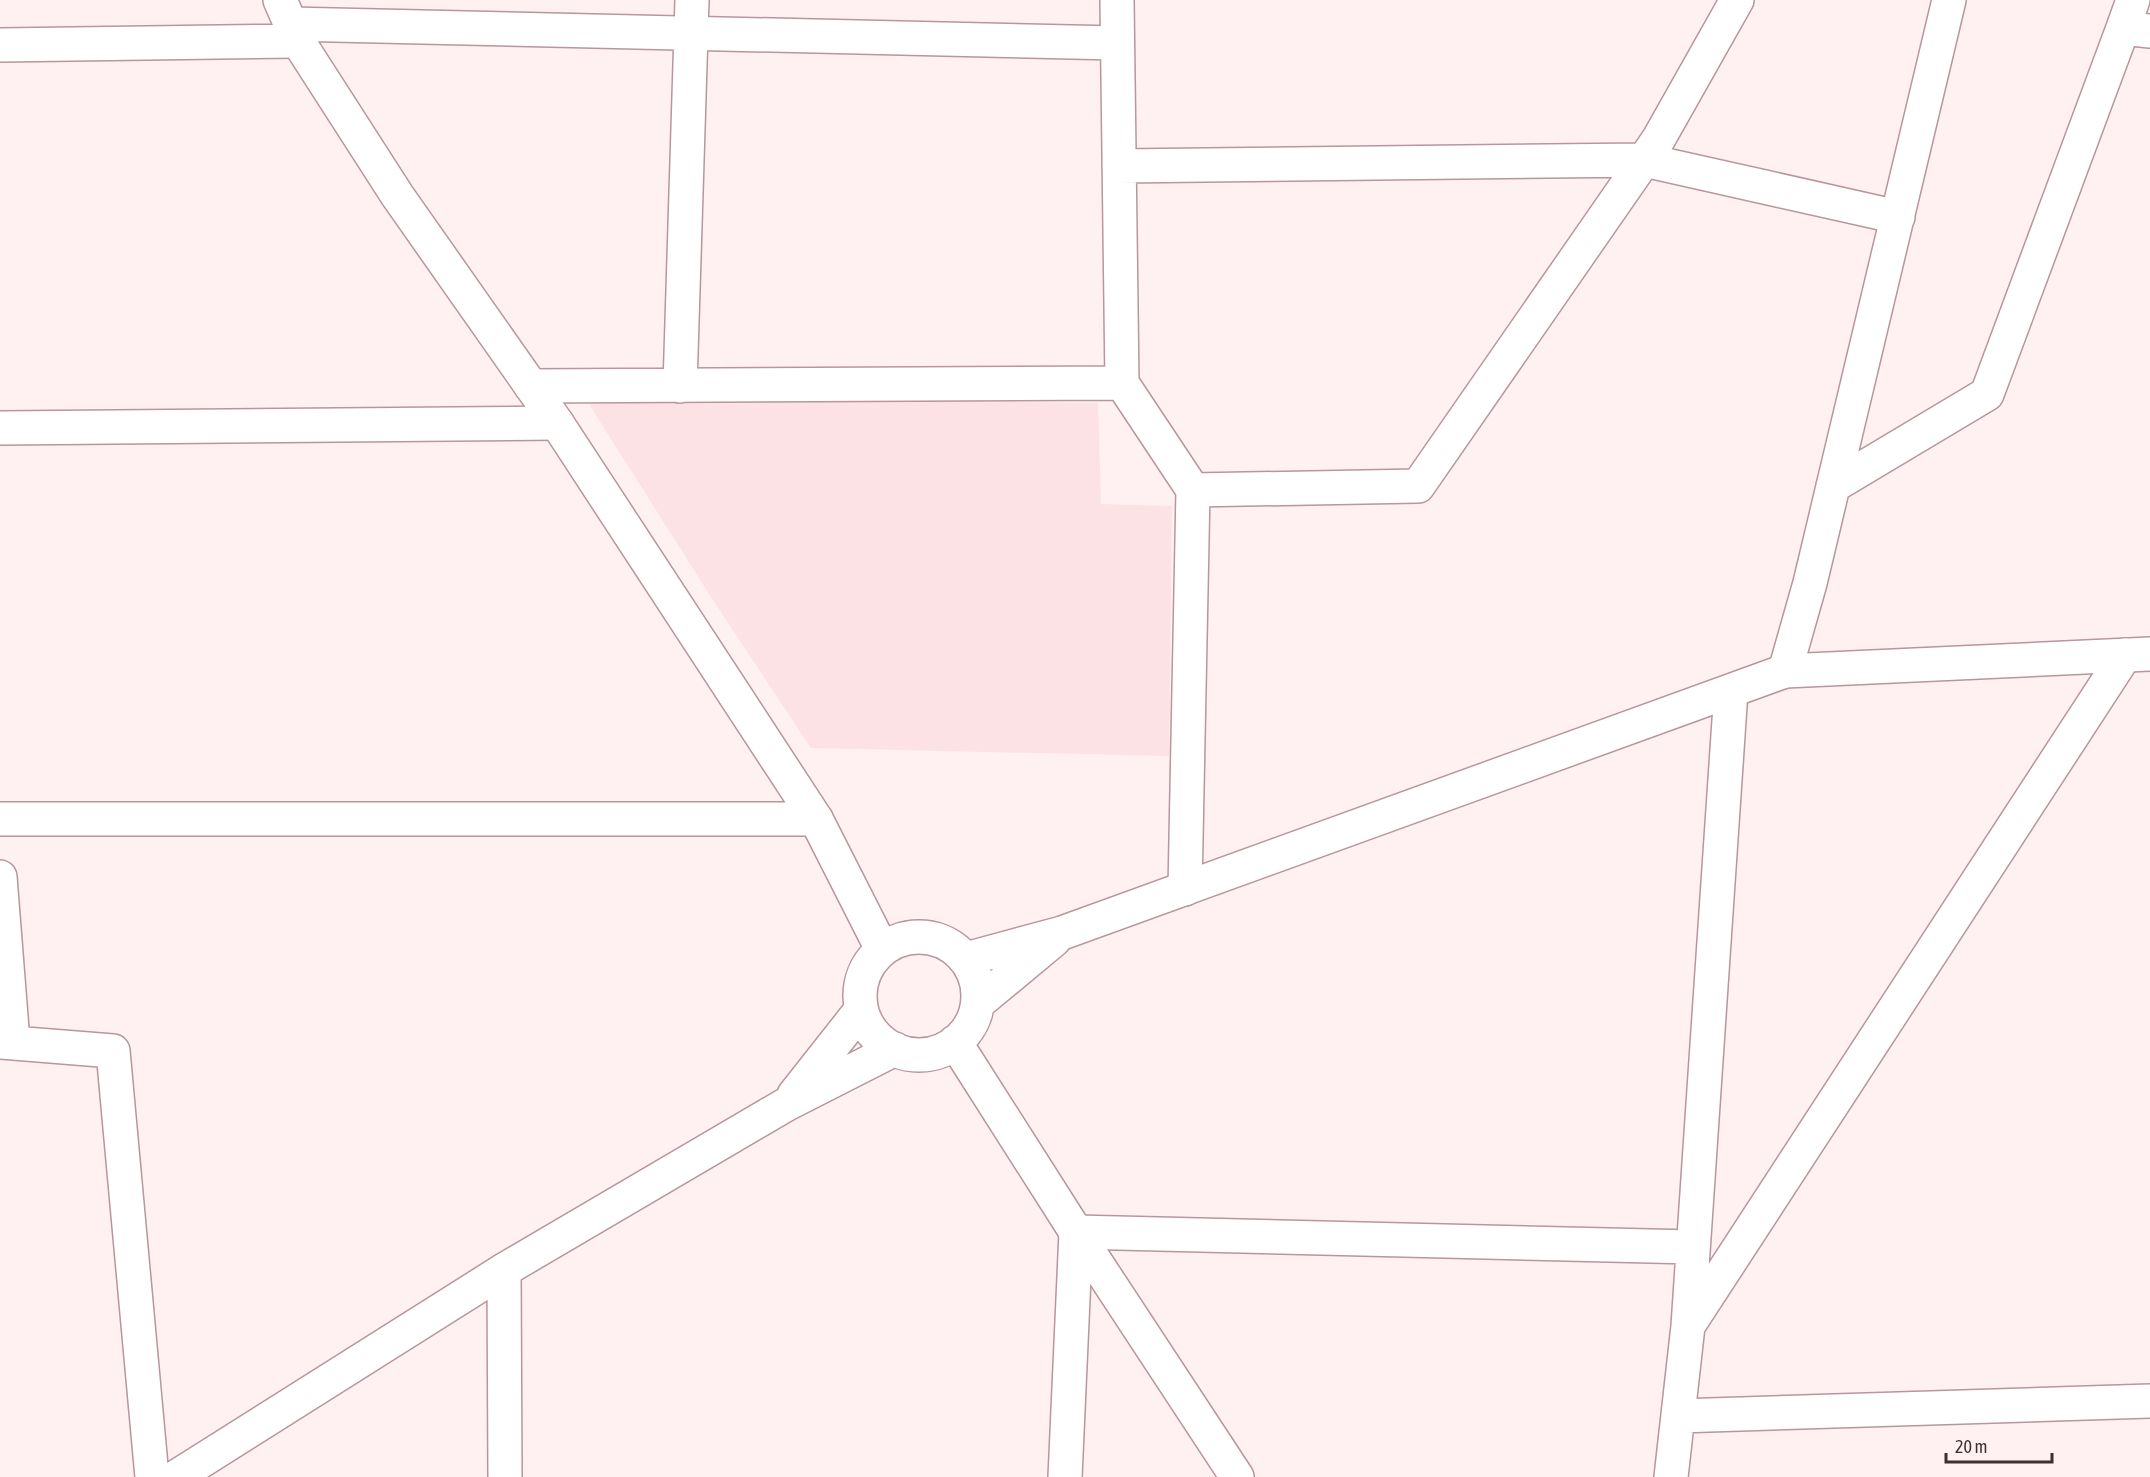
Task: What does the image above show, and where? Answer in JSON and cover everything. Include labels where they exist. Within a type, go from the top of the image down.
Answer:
[{"type":"street","points":[[680,386],[692,0]]},
{"type":"street","points":[[1117,0],[1122,383],[1193,490],[1185,888]]},
{"type":"street","points":[[1193,490],[1418,486],[1658,140],[1737,0]]},
{"type":"street","points":[[1785,671],[1810,583],[1949,0]]},
{"type":"street","points":[[1833,486],[1987,394],[2135,20]]},
{"type":"street","points":[[289,21],[397,195],[557,423],[816,819],[882,949]]},
{"type":"street","points":[[0,45],[289,21],[1117,43]]},
{"type":"street","points":[[1119,166],[1644,160],[1898,217]]},
{"type":"street","points":[[531,386],[1122,383]]},
{"type":"street","points":[[0,428],[557,423]]},
{"type":"street","points":[[966,959],[1062,933],[1785,671],[2138,654]]},
{"type":"street","points":[[1688,1326],[2138,654]]},
{"type":"street","points":[[1671,1477],[1688,1326],[1731,691]]},
{"type":"street","points":[[0,819],[816,819]]},
{"type":"street","points":[[0,877],[6,1042],[112,1051],[152,1477]]},
{"type":"street","points":[[978,1003],[1062,933]]},
{"type":"street","points":[[917,937],[935,939],[952,946],[966,959],[978,987],[978,1003],[970,1025],[955,1042],[941,1050],[926,1054],[910,1054],[879,1040],[868,1026],[861,1010],[859,993],[862,976],[870,961],[882,949],[898,940],[917,937]]},
{"type":"street","points":[[787,1104],[861,1010]]},
{"type":"street","points":[[955,1042],[1237,1477]]},
{"type":"street","points":[[176,1477],[504,1270],[787,1104],[895,1049]]},
{"type":"street","points":[[1077,1232],[1693,1247]]},
{"type":"street","points":[[1065,1477],[1077,1232]]},
{"type":"street","points":[[504,1270],[505,1477]]},
{"type":"street","points":[[1678,1416],[2150,1401]]},
{"type":"shaded area","points":[[595,397],[1098,403],[1101,504],[1172,506],[1169,756],[811,748],[711,597],[590,406]]}]
